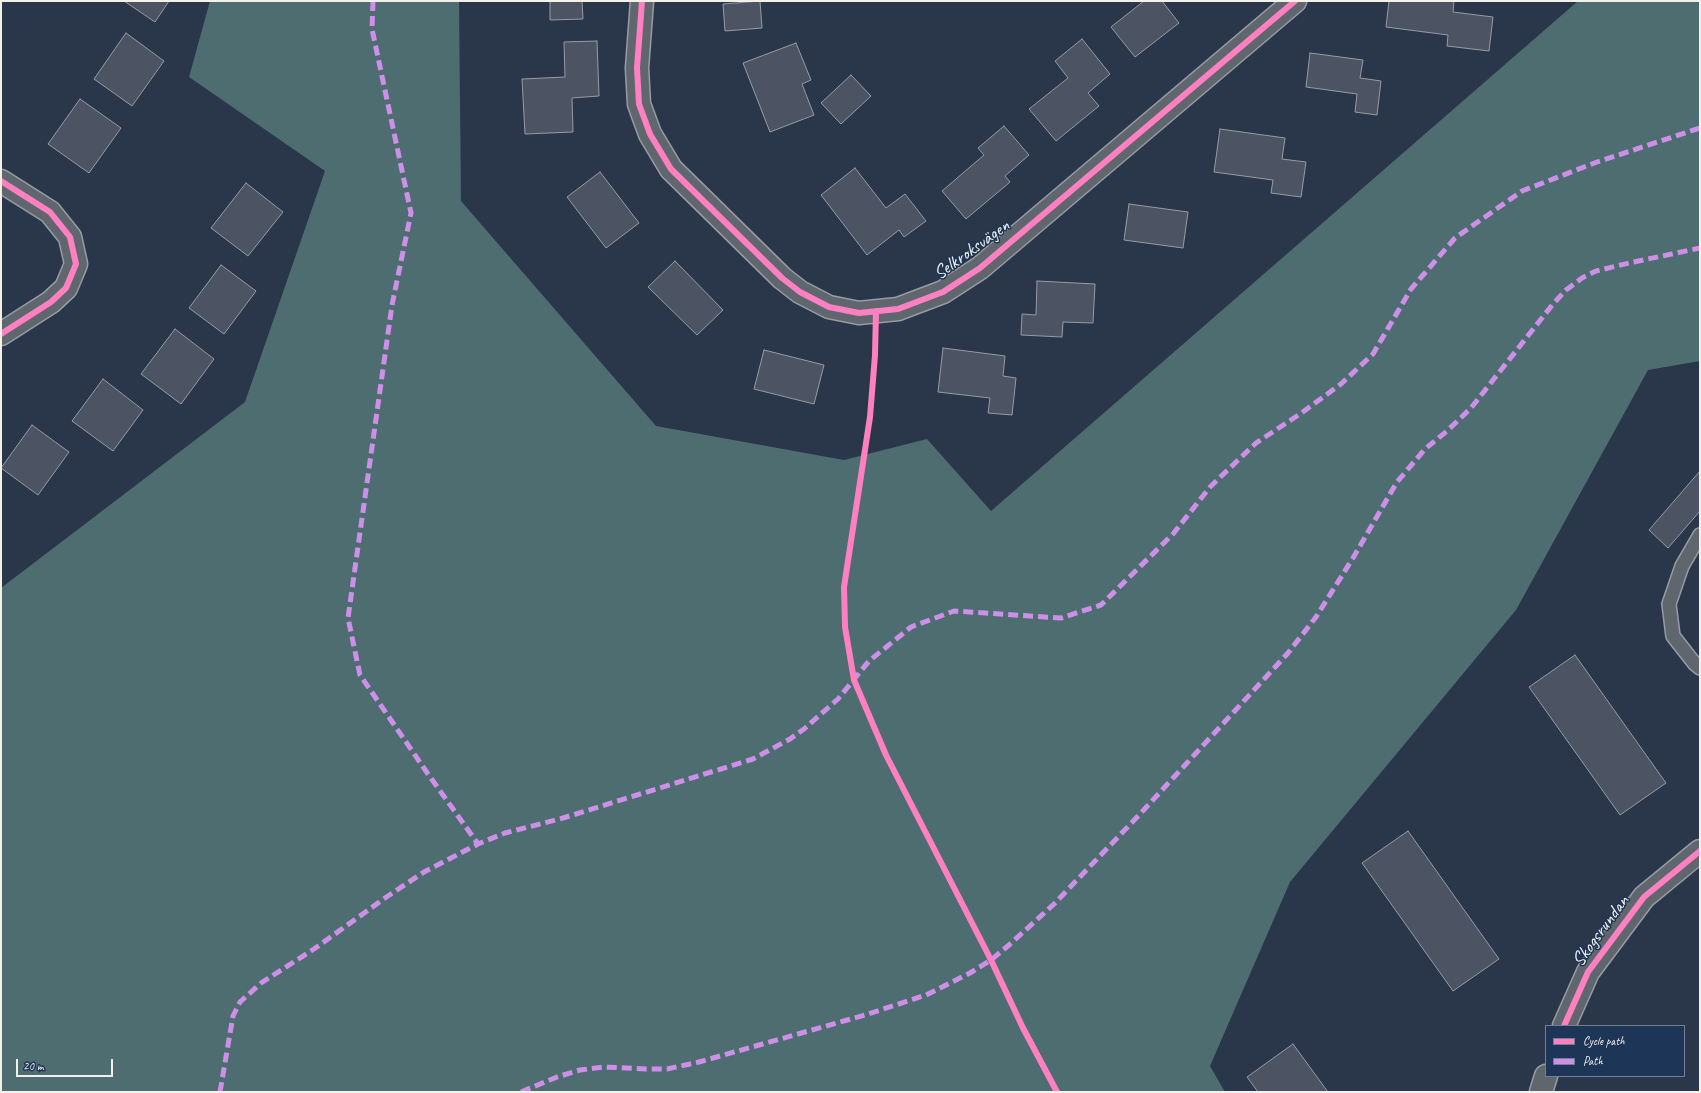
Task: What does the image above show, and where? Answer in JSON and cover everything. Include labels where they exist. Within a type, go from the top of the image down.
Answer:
[{"type":"street","name":"Selkroksvägen","points":[[642,1],[637,68],[639,104],[650,134],[672,169],[782,278],[800,292],[829,307],[859,313],[898,309],[943,292],[980,268],[1295,1]]},
{"type":"street","points":[[1,181],[50,212],[70,237],[76,264],[66,288],[51,302],[1,334]]},
{"type":"street","name":"Skogsrundan","points":[[1564,1025],[1588,972],[1644,897],[1700,851]]},
{"type":"street","points":[[1542,1092],[1546,1077]]},
{"type":"lane","points":[[1700,535],[1682,566],[1669,604],[1673,636],[1695,664],[1700,668]]},
{"type":"green space","points":[[210,1],[459,1],[461,201],[656,426],[844,460],[927,439],[991,511],[1578,1],[1700,1],[1700,361],[1648,370],[1516,610],[1290,882],[1210,1066],[1225,1092],[1,1092],[1,588],[245,402],[325,171],[189,77]]},
{"type":"building","points":[[124,1],[169,1],[155,22]]},
{"type":"building","points":[[550,1],[582,1],[583,19],[550,20]]},
{"type":"building","points":[[760,1],[762,28],[725,31],[723,4]]},
{"type":"building","points":[[1144,1],[1162,1],[1179,23],[1135,57],[1111,27]]},
{"type":"building","points":[[1389,1],[1454,1],[1453,12],[1493,17],[1489,51],[1447,46],[1448,35],[1386,27]]},
{"type":"building","points":[[126,33],[164,61],[132,106],[94,79]]},
{"type":"building","points":[[1082,39],[1110,74],[1088,93],[1099,106],[1056,141],[1029,109],[1068,78],[1055,61]]},
{"type":"building","points":[[597,41],[599,96],[572,98],[573,132],[525,134],[522,79],[565,77],[564,42]]},
{"type":"building","points":[[796,43],[811,80],[802,84],[814,115],[770,132],[743,63]]},
{"type":"building","points":[[1310,53],[1363,60],[1360,78],[1381,81],[1377,115],[1355,112],[1357,94],[1306,87]]},
{"type":"building","points":[[851,75],[871,96],[841,124],[821,103]]},
{"type":"building","points":[[80,99],[121,128],[89,173],[48,144]]},
{"type":"building","points":[[1004,126],[1029,155],[1005,176],[1010,182],[966,219],[942,191],[984,155],[978,148]]},
{"type":"building","points":[[1220,129],[1285,138],[1282,159],[1306,162],[1301,197],[1271,193],[1273,180],[1214,172]]},
{"type":"building","points":[[855,168],[886,208],[905,194],[926,221],[904,237],[899,230],[867,255],[821,195]]},
{"type":"building","points":[[600,172],[639,223],[606,248],[567,197]]},
{"type":"building","points":[[246,183],[283,212],[248,256],[211,228]]},
{"type":"building","points":[[1129,204],[1188,212],[1183,248],[1124,240]]},
{"type":"building","points":[[675,261],[723,310],[697,335],[648,287]]},
{"type":"building","points":[[221,265],[256,291],[224,334],[189,308]]},
{"type":"building","points":[[1037,281],[1095,284],[1093,323],[1063,322],[1062,337],[1021,335],[1022,314],[1036,315]]},
{"type":"building","points":[[175,329],[214,359],[181,404],[141,374]]},
{"type":"building","points":[[943,348],[1005,356],[1003,376],[1016,378],[1012,415],[988,413],[990,398],[938,392]]},
{"type":"building","points":[[764,350],[824,365],[814,404],[754,389]]},
{"type":"building","points":[[103,379],[143,410],[113,451],[72,421]]},
{"type":"building","points":[[32,425],[69,452],[38,495],[1,468]]},
{"type":"building","points":[[1700,471],[1700,511],[1668,548],[1649,530]]},
{"type":"building","points":[[1575,655],[1666,783],[1620,815],[1529,687]]},
{"type":"building","points":[[1408,831],[1499,959],[1453,991],[1362,863]]},
{"type":"building","points":[[1293,1044],[1328,1092],[1258,1092],[1247,1077]]},
{"type":"marked path","points":[[373,1],[372,29],[411,213],[392,305],[348,618],[360,675],[478,844]]},
{"type":"marked path","points":[[220,1092],[233,1016],[240,1002],[261,983],[314,949],[424,872],[478,844],[505,833],[563,818],[753,759],[790,739],[804,729],[838,699],[869,661],[911,627],[954,611],[1061,618],[1101,605],[1173,534],[1210,487],[1256,443],[1300,414],[1341,384],[1373,354],[1411,289],[1455,238],[1522,191],[1597,162],[1700,128]]},
{"type":"marked path","points":[[521,1092],[557,1077],[580,1070],[604,1067],[667,1069],[699,1062],[865,1015],[926,995],[970,973],[991,960],[1054,904],[1140,814],[1288,653],[1316,617],[1353,558],[1397,482],[1425,449],[1447,431],[1471,408],[1553,304],[1566,290],[1582,278],[1596,271],[1700,248]]},
{"type":"cycle path","points":[[642,1],[637,68],[639,104],[650,134],[671,169],[782,278],[800,292],[829,307],[859,313],[898,309],[943,292],[980,268],[1295,1]]},
{"type":"cycle path","points":[[1,181],[50,212],[70,237],[76,264],[66,288],[51,302],[1,334]]},
{"type":"cycle path","points":[[876,311],[875,355],[870,417],[844,587],[845,627],[854,680],[886,755],[991,960],[1023,1028],[1057,1092]]},
{"type":"cycle path","points":[[1564,1025],[1588,972],[1644,897],[1700,851]]}]
